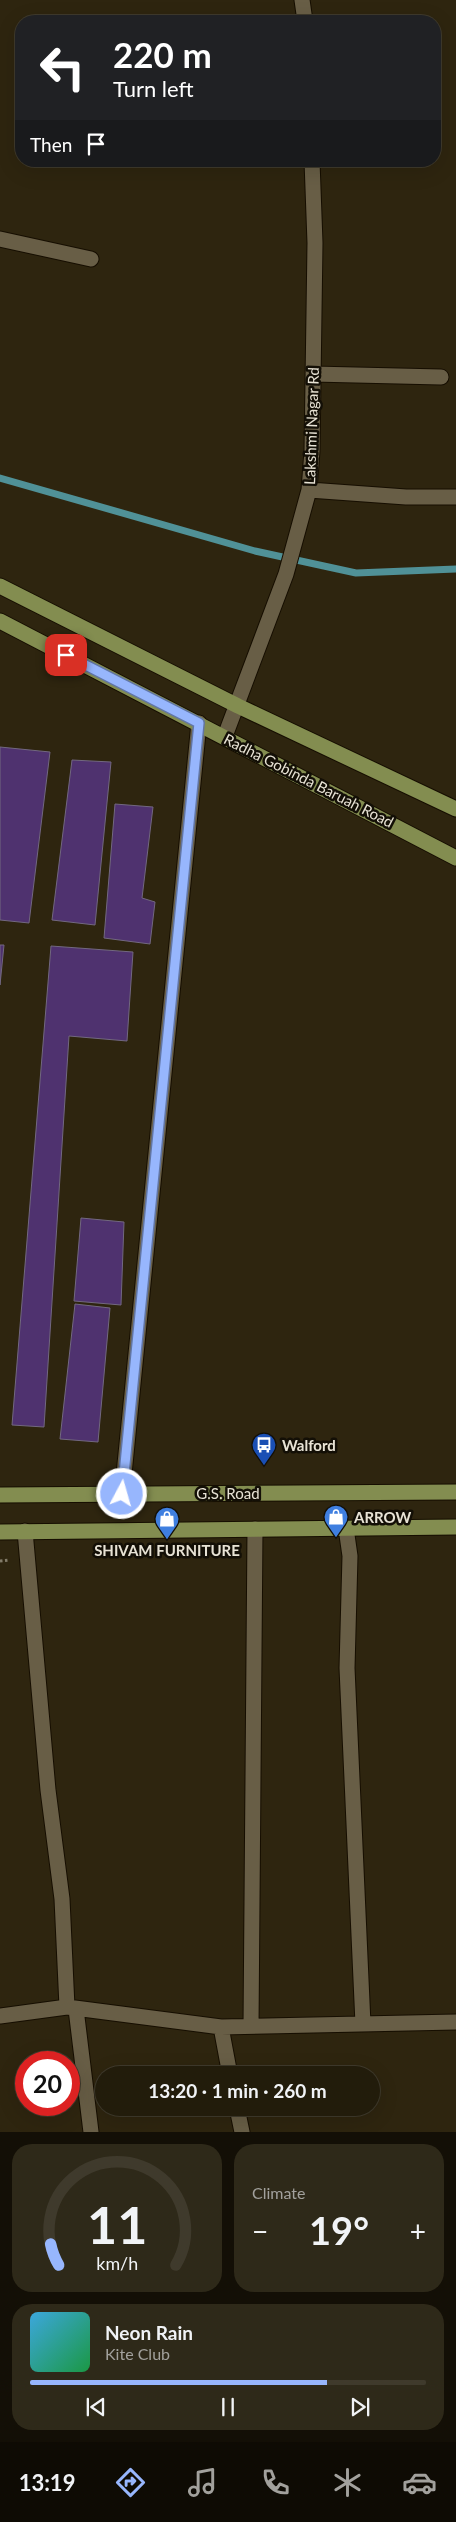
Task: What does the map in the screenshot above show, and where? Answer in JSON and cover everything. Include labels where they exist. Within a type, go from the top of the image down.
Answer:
[{"type":"main road","points":[[0,586],[238,706],[456,809]]},
{"type":"main road","name":"Radha Gobinda Baruah Road","points":[[0,621],[225,736],[456,858]]},
{"type":"main road","points":[[434,798],[456,818]]},
{"type":"main road","points":[[413,834],[456,845]]},
{"type":"main road","name":"G.S. Road","points":[[0,1495],[456,1492]]},
{"type":"main road","points":[[0,1532],[456,1527]]},
{"type":"street","points":[[302,0],[304,15]]},
{"type":"street","name":"Lakshmi Nagar Rd","points":[[225,736],[238,706],[286,574],[309,490],[312,451],[315,243],[312,167]]},
{"type":"street","points":[[0,240],[91,259]]},
{"type":"street","points":[[313,374],[441,378]]},
{"type":"street","points":[[309,490],[406,497],[456,497]]},
{"type":"street","points":[[122,1494],[199,723]]},
{"type":"street","points":[[346,1528],[350,1556],[347,1668],[363,2024]]},
{"type":"street","points":[[251,2026],[255,1529]]},
{"type":"street","points":[[26,1531],[48,1790],[62,1899],[71,2008],[91,2132]]},
{"type":"street","points":[[0,2016],[71,2008],[221,2027],[456,2022]]},
{"type":"street","points":[[221,2027],[228,2066]]},
{"type":"street","points":[[239,2116],[242,2132]]},
{"type":"building","points":[[0,747],[50,752],[29,923],[0,920]]},
{"type":"building","points":[[72,760],[111,762],[95,925],[52,920]]},
{"type":"building","points":[[115,804],[153,807],[142,898],[155,902],[150,944],[104,938]]},
{"type":"building","points":[[0,945],[4,945],[0,985]]},
{"type":"building","points":[[51,946],[133,952],[127,1041],[69,1036],[44,1427],[12,1425]]},
{"type":"building","points":[[81,1218],[124,1222],[121,1305],[74,1301]]},
{"type":"building","points":[[75,1304],[110,1308],[98,1442],[60,1439]]},
{"type":"waterway","points":[[0,478],[255,551],[356,573],[456,569]]},
{"type":"place","name":"Walford","points":[[264,1466]]},
{"type":"place","name":"ARROW","points":[[336,1538]]},
{"type":"place","name":"SHIVAM FURNITURE","points":[[167,1540]]},
{"type":"route","points":[[66,655],[199,723],[122,1494]]}]
